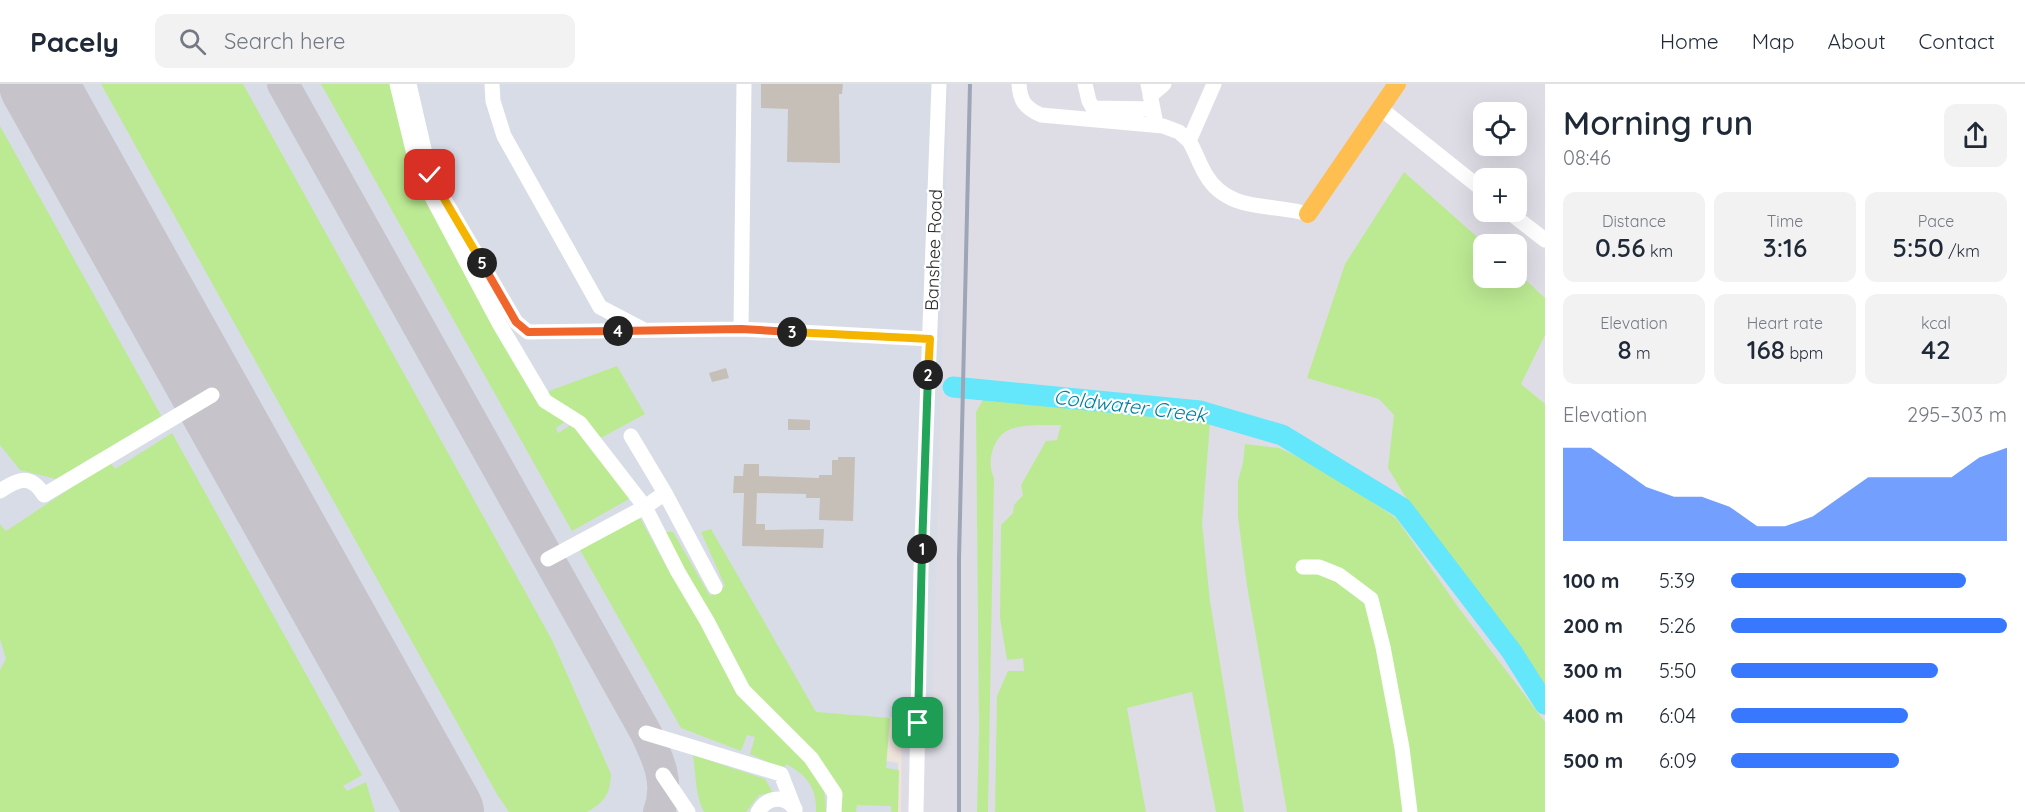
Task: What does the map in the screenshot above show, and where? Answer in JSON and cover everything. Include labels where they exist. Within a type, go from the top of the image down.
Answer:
[{"type":"main road","points":[[1308,214],[1397,84]]},
{"type":"street","points":[[397,84],[417,171],[500,325],[545,401],[580,423],[645,507],[743,690],[812,758],[835,794],[834,812]]},
{"type":"street","points":[[409,84],[430,175],[516,322],[528,332],[741,329],[930,339]]},
{"type":"street","points":[[492,84],[493,101],[504,136],[600,307],[623,321],[647,331]]},
{"type":"street","points":[[741,329],[744,84]]},
{"type":"street","name":"Banshee Road","points":[[916,812],[921,569],[939,84]]},
{"type":"street","points":[[1018,84],[1025,105],[1029,110],[1041,115],[1157,126],[1179,132],[1189,141],[1206,175],[1220,192],[1231,199],[1245,204],[1288,208],[1308,214]]},
{"type":"street","points":[[1085,84],[1089,102],[1093,108],[1150,96],[1164,84]]},
{"type":"street","points":[[1189,141],[1214,84]]},
{"type":"street","points":[[1150,96],[1157,126]]},
{"type":"street","points":[[1380,108],[1473,182]]},
{"type":"street","points":[[1522,222],[1545,240]]},
{"type":"street","points":[[0,491],[16,480],[25,480],[33,483],[44,495],[212,395]]},
{"type":"street","points":[[631,436],[665,493],[715,587]]},
{"type":"street","points":[[548,559],[645,507],[665,493]]},
{"type":"street","points":[[1303,567],[1319,567],[1339,575],[1371,599],[1383,647],[1402,748],[1410,812]]},
{"type":"street","points":[[646,733],[781,774],[796,811]]},
{"type":"street","points":[[663,775],[688,812]]},
{"type":"street","points":[[758,812],[767,801],[780,799],[786,801],[796,811]]},
{"type":"shaded area","points":[[0,84],[949,84],[932,718],[888,717],[886,761],[898,763],[897,812],[0,812]]},
{"type":"shaded area","points":[[377,84],[1545,84],[1545,812],[901,812],[902,703]]},
{"type":"green space","points":[[101,84],[243,84],[552,640],[611,774],[605,797],[593,808],[587,812],[509,812],[498,796]]},
{"type":"green space","points":[[321,84],[390,84],[427,203],[566,421],[556,428],[558,433],[571,425],[591,443],[631,498],[572,531]]},
{"type":"green space","points":[[0,126],[163,419],[56,479],[20,470],[0,445]]},
{"type":"green space","points":[[1404,172],[1474,234],[1473,288],[1527,288],[1527,281],[1545,298],[1545,335],[1521,384],[1545,404],[1545,685],[1411,506],[1388,468],[1394,415],[1379,399],[1307,378],[1345,264]]},
{"type":"green space","points":[[617,366],[645,414],[599,439],[549,397],[549,391]]},
{"type":"green space","points":[[984,398],[1210,423],[1202,523],[1210,601],[1244,812],[1216,812],[1192,692],[1127,708],[1146,812],[995,812],[997,696],[1008,671],[1024,671],[1023,658],[1007,660],[1000,618],[1001,525],[1013,513],[1014,505],[1023,495],[1021,485],[1046,441],[1057,440],[1061,425],[1032,425],[1007,431],[996,442],[991,456],[994,478],[988,812],[977,812],[979,731],[976,412]]},
{"type":"green space","points":[[172,433],[362,775],[343,786],[347,791],[366,782],[375,812],[0,812],[0,670],[6,659],[0,639],[0,524],[6,531],[110,462],[115,469]]},
{"type":"green space","points":[[1245,444],[1279,448],[1322,468],[1396,518],[1458,607],[1545,722],[1545,812],[1287,812],[1247,586],[1238,517],[1238,481]]},
{"type":"green space","points":[[639,516],[665,564],[699,616],[740,695],[802,757],[824,787],[826,812],[816,812],[815,796],[809,783],[800,773],[786,764],[784,769],[750,754],[755,737],[747,735],[741,751],[681,728],[580,550]]},
{"type":"green space","points":[[711,529],[816,712],[890,718],[886,768],[899,770],[898,812],[891,812],[891,806],[857,805],[856,812],[841,812],[747,686],[663,532],[673,532],[710,596],[725,586],[701,532]]},
{"type":"green space","points":[[693,755],[765,779],[773,793],[759,795],[746,812],[704,812],[697,792]]},
{"type":"building","points":[[761,84],[843,84],[842,94],[839,94],[840,163],[787,162],[788,109],[761,108]]},
{"type":"building","points":[[726,368],[729,378],[712,382],[709,373]]},
{"type":"building","points":[[788,419],[810,420],[810,430],[788,430]]},
{"type":"building","points":[[838,457],[855,457],[853,521],[819,520],[820,498],[806,498],[806,494],[757,493],[756,524],[765,524],[765,530],[824,529],[823,548],[742,546],[744,493],[733,493],[734,476],[743,476],[744,464],[759,464],[759,476],[819,478],[819,475],[832,475],[832,460],[838,460]]},
{"type":"waterway","name":"Coldwater Creek","points":[[953,387],[1200,411],[1282,435],[1402,508],[1512,652],[1545,704]]},
{"type":"taxiway","points":[[283,84],[646,733],[658,761],[663,781],[659,812]]},
{"type":"taxiway","points":[[413,753],[424,790],[426,812]]},
{"type":"runway","points":[[38,84],[445,812]]},
{"type":"railway","points":[[959,812],[959,559],[970,84]]},
{"type":"route","points":[[430,175],[516,322],[528,332],[741,329],[930,339],[921,569],[918,723]]}]
